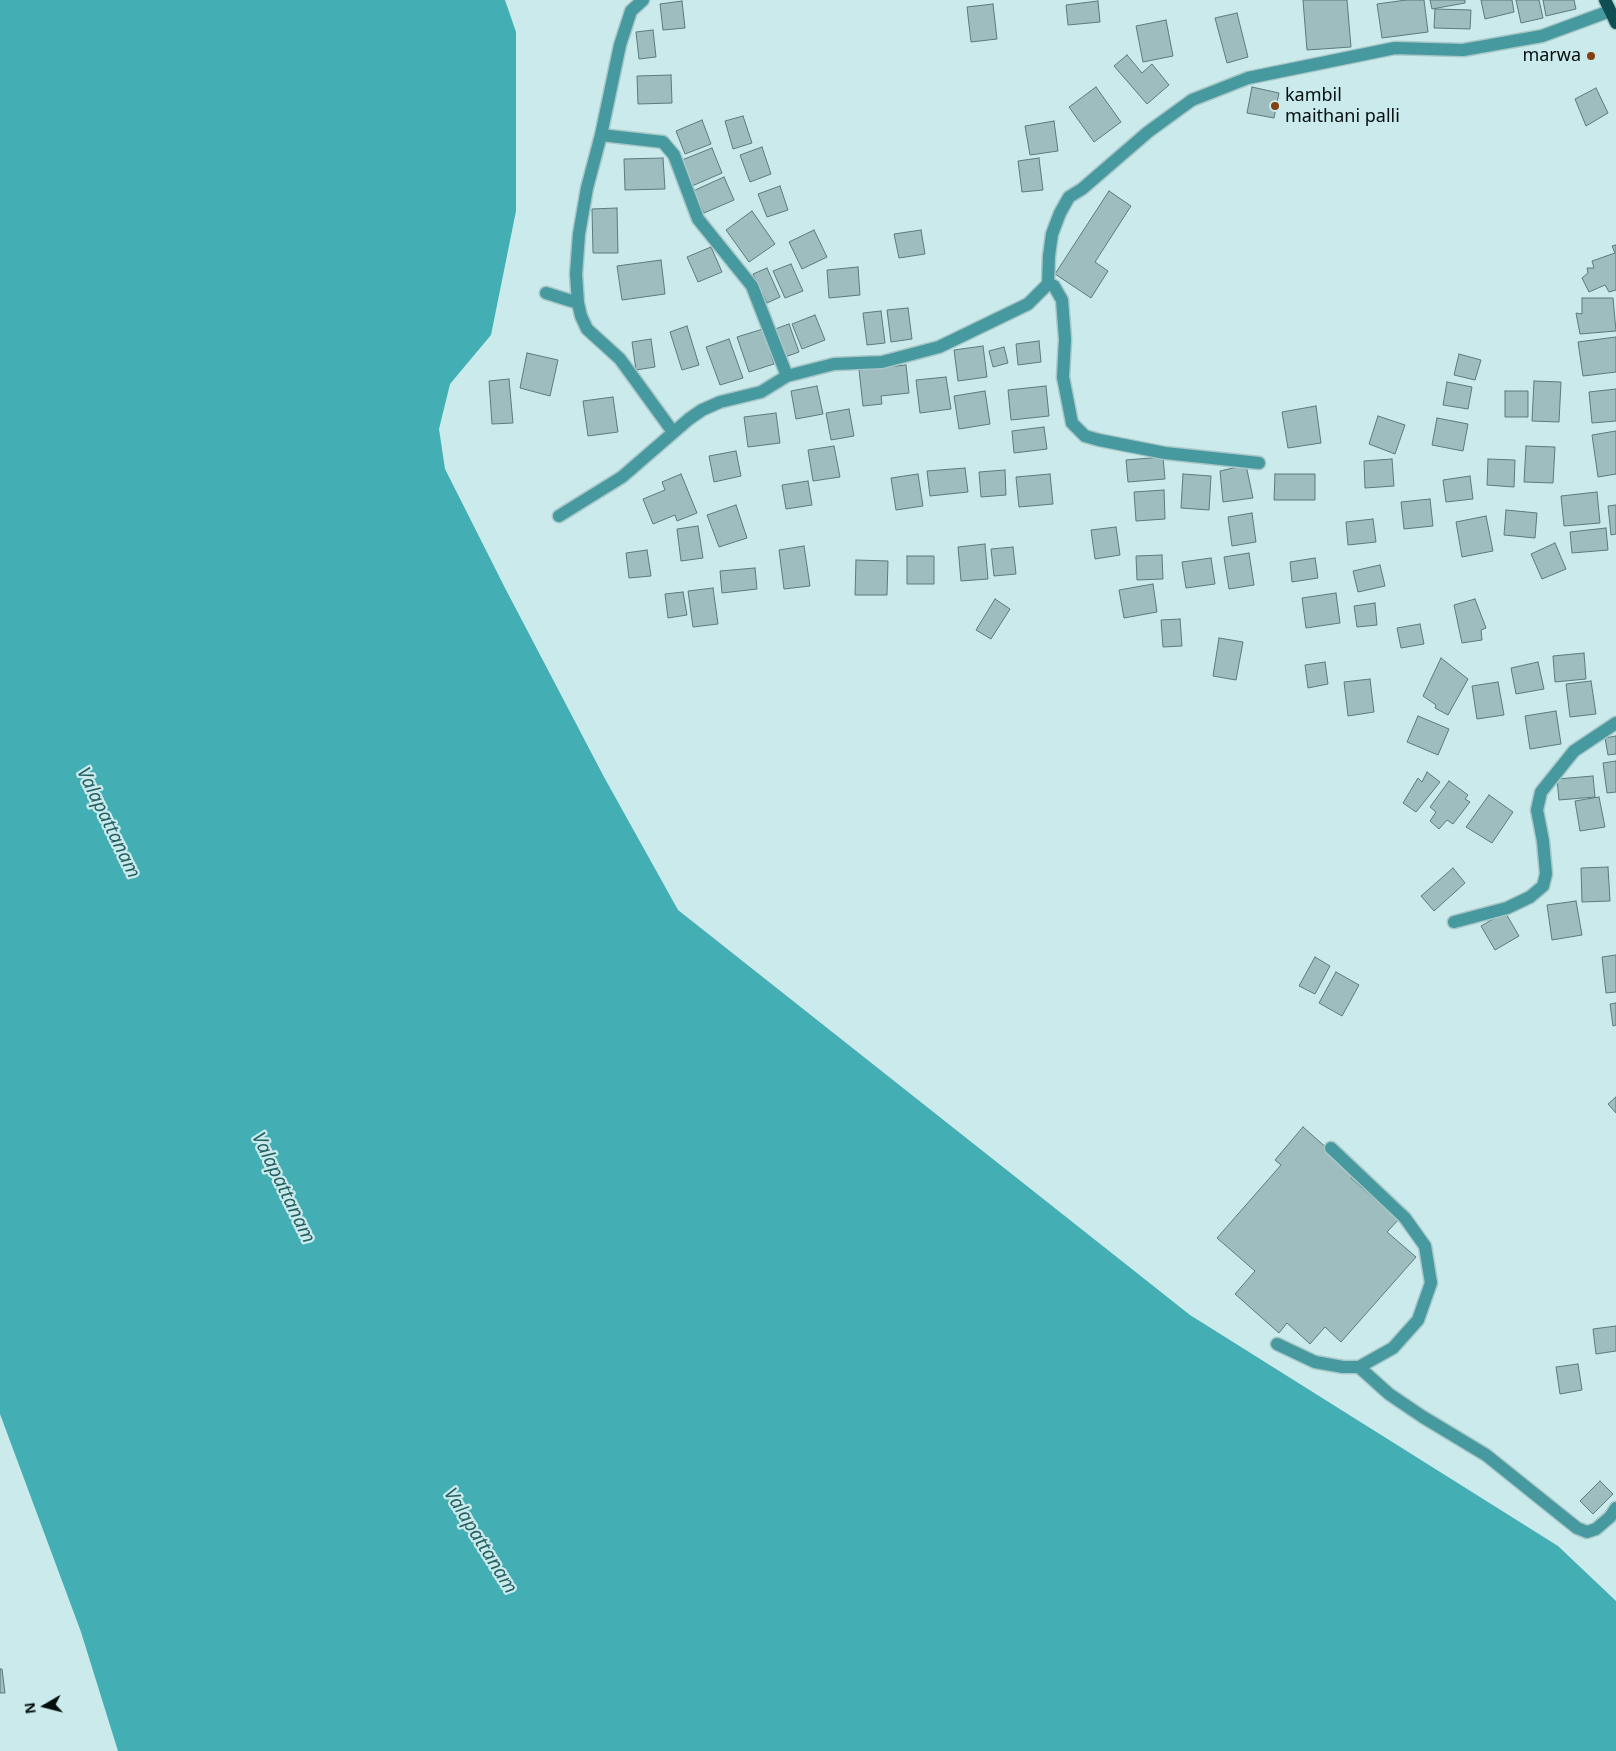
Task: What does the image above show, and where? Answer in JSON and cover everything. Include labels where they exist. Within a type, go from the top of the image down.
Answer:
[{"type":"main road","points":[[1608,5],[1616,23]]},
{"type":"street","points":[[642,0],[631,12],[620,45],[601,135],[587,188],[579,234],[576,274],[578,303],[587,329],[620,359],[673,432]]},
{"type":"street","points":[[559,516],[622,477],[673,432],[702,410],[720,402],[761,392],[787,376],[834,364],[882,362],[939,347],[1028,304],[1048,284],[1052,234],[1060,212],[1069,197],[1148,132],[1192,100],[1248,78],[1395,48],[1463,50],[1542,36],[1608,5]]},
{"type":"street","points":[[601,135],[663,142],[674,155],[698,218],[752,286],[787,376]]},
{"type":"street","points":[[1048,284],[1054,286],[1062,300],[1065,340],[1062,377],[1072,423],[1085,436],[1165,453],[1259,463]]},
{"type":"street","points":[[546,293],[578,303]]},
{"type":"street","points":[[1454,922],[1507,908],[1530,897],[1543,886],[1546,874],[1543,841],[1537,810],[1542,792],[1574,751],[1616,723]]},
{"type":"street","points":[[1277,1344],[1315,1362],[1343,1367],[1359,1367],[1393,1348],[1418,1320],[1431,1284],[1425,1246],[1405,1218],[1331,1148]]},
{"type":"street","points":[[1359,1367],[1396,1399],[1486,1455],[1577,1528],[1587,1532],[1596,1529],[1610,1517],[1616,1508]]},
{"type":"water","name":"Valapattanam","points":[[0,0],[505,0],[516,32],[516,211],[491,335],[450,384],[439,429],[445,469],[604,777],[678,910],[1190,1315],[1558,1546],[1616,1601],[1616,1751],[118,1751],[81,1632],[0,1414]]},
{"type":"building","points":[[1303,0],[1347,0],[1351,47],[1307,50]]},
{"type":"building","points":[[1406,0],[1424,0],[1428,32],[1382,38],[1377,4]]},
{"type":"building","points":[[1430,0],[1465,0],[1465,3],[1432,9]]},
{"type":"building","points":[[1481,0],[1512,0],[1514,12],[1485,19]]},
{"type":"building","points":[[1516,0],[1539,0],[1543,18],[1521,23]]},
{"type":"building","points":[[1543,0],[1574,0],[1576,9],[1546,16]]},
{"type":"building","points":[[682,1],[685,28],[663,30],[660,4]]},
{"type":"building","points":[[1098,1],[1100,22],[1068,25],[1066,5]]},
{"type":"building","points":[[993,4],[997,39],[971,42],[967,7]]},
{"type":"building","points":[[1435,9],[1471,10],[1470,29],[1434,28]]},
{"type":"building","points":[[1237,13],[1248,57],[1227,63],[1215,18]]},
{"type":"building","points":[[1166,20],[1173,56],[1143,62],[1136,26]]},
{"type":"building","points":[[653,30],[656,57],[639,59],[636,32]]},
{"type":"building","points":[[1127,55],[1142,73],[1152,64],[1169,85],[1147,104],[1114,66]]},
{"type":"building","points":[[671,75],[672,103],[638,104],[637,76]]},
{"type":"building","points":[[1096,87],[1121,122],[1094,142],[1069,107]]},
{"type":"building","points":[[1252,87],[1279,93],[1274,118],[1247,113]]},
{"type":"building","points":[[1596,88],[1608,113],[1586,126],[1575,99]]},
{"type":"building","points":[[743,116],[752,143],[733,149],[725,121]]},
{"type":"building","points":[[702,120],[711,144],[685,154],[676,131]]},
{"type":"building","points":[[1054,121],[1058,151],[1030,155],[1025,126]]},
{"type":"building","points":[[762,147],[771,174],[750,182],[740,155]]},
{"type":"building","points":[[712,148],[722,173],[692,186],[682,160]]},
{"type":"building","points":[[663,158],[665,189],[625,190],[624,159]]},
{"type":"building","points":[[1039,158],[1043,190],[1022,192],[1018,161]]},
{"type":"building","points":[[724,177],[734,200],[704,213],[693,191]]},
{"type":"building","points":[[780,186],[788,210],[767,217],[758,194]]},
{"type":"building","points":[[1109,191],[1131,206],[1095,262],[1108,271],[1091,298],[1055,274]]},
{"type":"building","points":[[617,208],[618,253],[593,253],[592,209]]},
{"type":"building","points":[[752,211],[775,244],[749,262],[726,230]]},
{"type":"building","points":[[814,230],[827,257],[802,269],[789,242]]},
{"type":"building","points":[[921,230],[925,254],[899,258],[894,234]]},
{"type":"building","points":[[1616,245],[1616,290],[1609,292],[1605,285],[1589,292],[1582,278],[1588,273],[1587,268],[1594,268],[1592,261],[1615,253],[1612,246]]},
{"type":"building","points":[[711,247],[722,272],[698,282],[687,257]]},
{"type":"building","points":[[661,260],[665,294],[622,300],[617,266]]},
{"type":"building","points":[[791,264],[803,291],[785,298],[773,271]]},
{"type":"building","points":[[858,267],[860,295],[829,298],[827,270]]},
{"type":"building","points":[[767,268],[780,297],[767,303],[753,274]]},
{"type":"building","points":[[1582,298],[1613,298],[1616,331],[1580,334],[1576,313],[1582,314]]},
{"type":"building","points":[[908,308],[912,339],[891,342],[887,310]]},
{"type":"building","points":[[881,311],[885,343],[867,345],[863,313]]},
{"type":"building","points":[[815,315],[825,340],[802,349],[792,324]]},
{"type":"building","points":[[789,324],[799,352],[785,357],[775,329]]},
{"type":"building","points":[[687,326],[699,365],[682,370],[670,332]]},
{"type":"building","points":[[763,329],[774,364],[749,372],[737,337]]},
{"type":"building","points":[[1616,337],[1616,372],[1583,376],[1578,342]]},
{"type":"building","points":[[651,339],[655,367],[636,370],[632,342]]},
{"type":"building","points":[[729,339],[743,378],[720,385],[706,347]]},
{"type":"building","points":[[1039,341],[1041,362],[1018,365],[1016,344]]},
{"type":"building","points":[[983,346],[987,377],[958,381],[954,350]]},
{"type":"building","points":[[1004,347],[1008,363],[993,367],[989,351]]},
{"type":"building","points":[[527,353],[558,360],[550,396],[520,388]]},
{"type":"building","points":[[1459,354],[1481,360],[1475,380],[1454,375]]},
{"type":"building","points":[[906,365],[909,393],[881,396],[882,404],[863,406],[859,370]]},
{"type":"building","points":[[946,377],[951,409],[920,413],[916,380]]},
{"type":"building","points":[[509,379],[513,423],[492,424],[489,381]]},
{"type":"building","points":[[1534,381],[1561,382],[1559,422],[1532,421]]},
{"type":"building","points":[[1447,382],[1472,387],[1468,409],[1443,405]]},
{"type":"building","points":[[817,386],[823,414],[796,419],[791,391]]},
{"type":"building","points":[[1046,386],[1049,416],[1011,420],[1008,390]]},
{"type":"building","points":[[1616,389],[1616,421],[1592,423],[1589,392]]},
{"type":"building","points":[[985,391],[990,424],[959,429],[954,396]]},
{"type":"building","points":[[1505,391],[1528,391],[1528,417],[1505,417]]},
{"type":"building","points":[[613,397],[618,432],[588,436],[583,401]]},
{"type":"building","points":[[1316,406],[1321,443],[1288,448],[1282,412]]},
{"type":"building","points":[[849,409],[854,436],[831,440],[826,413]]},
{"type":"building","points":[[776,413],[780,443],[748,447],[744,417]]},
{"type":"building","points":[[1378,416],[1405,425],[1395,454],[1369,444]]},
{"type":"building","points":[[1437,418],[1468,424],[1463,451],[1432,445]]},
{"type":"building","points":[[1044,427],[1047,449],[1014,453],[1012,431]]},
{"type":"building","points":[[1616,431],[1616,474],[1598,477],[1592,435]]},
{"type":"building","points":[[834,446],[840,477],[813,481],[808,450]]},
{"type":"building","points":[[1526,446],[1555,447],[1553,483],[1524,482]]},
{"type":"building","points":[[736,451],[741,476],[714,482],[709,456]]},
{"type":"building","points":[[1163,457],[1165,479],[1128,482],[1126,460]]},
{"type":"building","points":[[1392,459],[1394,486],[1365,488],[1364,461]]},
{"type":"building","points":[[1488,459],[1515,460],[1514,487],[1487,485]]},
{"type":"building","points":[[1246,465],[1253,498],[1223,502],[1220,471]]},
{"type":"building","points":[[965,468],[968,492],[930,496],[927,471]]},
{"type":"building","points":[[1005,470],[1006,495],[981,497],[979,472]]},
{"type":"building","points":[[681,474],[697,513],[677,521],[675,515],[653,524],[643,499],[665,490],[662,482]]},
{"type":"building","points":[[918,474],[923,506],[896,510],[891,478]]},
{"type":"building","points":[[1050,474],[1053,504],[1019,507],[1016,477]]},
{"type":"building","points":[[1183,474],[1211,476],[1209,510],[1181,508]]},
{"type":"building","points":[[1275,474],[1315,474],[1315,500],[1274,500]]},
{"type":"building","points":[[1470,476],[1473,499],[1446,502],[1443,480]]},
{"type":"building","points":[[808,481],[812,505],[786,509],[782,485]]},
{"type":"building","points":[[1164,490],[1165,519],[1136,521],[1134,492]]},
{"type":"building","points":[[1597,492],[1600,523],[1564,526],[1561,496]]},
{"type":"building","points":[[1430,499],[1433,526],[1404,529],[1401,502]]},
{"type":"building","points":[[736,505],[747,538],[719,547],[707,515]]},
{"type":"building","points":[[1616,505],[1616,534],[1611,535],[1608,506]]},
{"type":"building","points":[[1506,510],[1537,513],[1535,538],[1504,535]]},
{"type":"building","points":[[1252,513],[1256,542],[1232,546],[1228,517]]},
{"type":"building","points":[[1486,516],[1493,551],[1462,557],[1456,522]]},
{"type":"building","points":[[1373,519],[1376,542],[1348,545],[1346,522]]},
{"type":"building","points":[[698,526],[703,558],[681,561],[677,529]]},
{"type":"building","points":[[1116,527],[1120,555],[1095,559],[1091,530]]},
{"type":"building","points":[[1606,528],[1608,550],[1572,553],[1570,532]]},
{"type":"building","points":[[1555,543],[1566,569],[1542,579],[1531,554]]},
{"type":"building","points":[[985,544],[988,579],[961,581],[958,547]]},
{"type":"building","points":[[804,546],[810,586],[784,589],[779,550]]},
{"type":"building","points":[[1013,547],[1016,574],[994,576],[991,549]]},
{"type":"building","points":[[647,550],[651,576],[629,578],[626,553]]},
{"type":"building","points":[[1249,553],[1254,585],[1229,589],[1224,557]]},
{"type":"building","points":[[1162,555],[1163,579],[1137,580],[1136,556]]},
{"type":"building","points":[[907,556],[934,556],[934,584],[907,584]]},
{"type":"building","points":[[1211,558],[1215,584],[1186,588],[1182,562]]},
{"type":"building","points":[[1315,558],[1318,578],[1292,582],[1290,562]]},
{"type":"building","points":[[856,560],[888,561],[887,595],[855,595]]},
{"type":"building","points":[[1380,565],[1385,586],[1358,592],[1353,571]]},
{"type":"building","points":[[755,568],[757,589],[722,593],[720,571]]},
{"type":"building","points":[[1153,584],[1157,612],[1124,618],[1119,590]]},
{"type":"building","points":[[713,588],[718,624],[693,627],[688,591]]},
{"type":"building","points":[[683,592],[687,615],[668,618],[665,594]]},
{"type":"building","points":[[1336,593],[1340,623],[1306,628],[1302,598]]},
{"type":"building","points":[[995,599],[1010,609],[991,639],[976,630]]},
{"type":"building","points":[[1475,599],[1486,628],[1481,630],[1482,640],[1462,643],[1454,605]]},
{"type":"building","points":[[1375,603],[1377,625],[1357,627],[1354,606]]},
{"type":"building","points":[[1180,619],[1182,646],[1163,647],[1161,620]]},
{"type":"building","points":[[1420,624],[1424,644],[1401,648],[1397,628]]},
{"type":"building","points":[[1219,638],[1243,642],[1236,680],[1213,676]]},
{"type":"building","points":[[1584,653],[1586,679],[1555,682],[1553,656]]},
{"type":"building","points":[[1441,658],[1468,679],[1448,715],[1435,708],[1436,705],[1423,696]]},
{"type":"building","points":[[1325,662],[1328,684],[1308,688],[1305,665]]},
{"type":"building","points":[[1538,662],[1544,689],[1516,694],[1511,668]]},
{"type":"building","points":[[1370,679],[1374,712],[1348,716],[1344,682]]},
{"type":"building","points":[[1591,681],[1596,714],[1570,717],[1566,684]]},
{"type":"building","points":[[1498,682],[1504,715],[1477,719],[1472,686]]},
{"type":"building","points":[[1556,711],[1561,744],[1530,749],[1525,716]]},
{"type":"building","points":[[1418,716],[1449,729],[1438,755],[1407,742]]},
{"type":"building","points":[[1616,736],[1616,754],[1608,755],[1605,738]]},
{"type":"building","points":[[1616,761],[1616,792],[1607,793],[1603,763]]},
{"type":"building","points":[[1427,772],[1440,782],[1416,812],[1403,803],[1418,778],[1422,782]]},
{"type":"building","points":[[1593,776],[1595,797],[1559,800],[1557,779]]},
{"type":"building","points":[[1449,781],[1468,795],[1465,799],[1470,802],[1453,824],[1447,820],[1439,829],[1430,821],[1436,812],[1430,807]]},
{"type":"building","points":[[1489,795],[1513,812],[1492,843],[1466,827]]},
{"type":"building","points":[[1599,797],[1605,827],[1580,831],[1575,801]]},
{"type":"building","points":[[1608,867],[1610,901],[1582,902],[1581,868]]},
{"type":"building","points":[[1453,868],[1465,883],[1434,911],[1421,896]]},
{"type":"building","points":[[1576,901],[1582,935],[1552,940],[1547,905]]},
{"type":"building","points":[[1505,912],[1519,936],[1495,950],[1481,926]]},
{"type":"building","points":[[1616,955],[1616,992],[1606,993],[1602,957]]},
{"type":"building","points":[[1315,957],[1330,966],[1315,994],[1299,986]]},
{"type":"building","points":[[1336,972],[1359,985],[1342,1016],[1319,1003]]},
{"type":"building","points":[[1616,1003],[1616,1025],[1613,1026],[1610,1004]]},
{"type":"building","points":[[1616,1097],[1616,1113],[1608,1104]]},
{"type":"building","points":[[1303,1127],[1355,1173],[1351,1178],[1398,1220],[1387,1232],[1416,1257],[1341,1342],[1325,1327],[1310,1344],[1287,1323],[1279,1333],[1235,1294],[1255,1271],[1217,1238],[1281,1165],[1275,1160]]},
{"type":"building","points":[[1616,1326],[1616,1351],[1596,1354],[1593,1329]]},
{"type":"building","points":[[1578,1364],[1582,1390],[1560,1394],[1556,1367]]},
{"type":"building","points":[[1600,1481],[1613,1494],[1593,1514],[1580,1501]]},
{"type":"building","points":[[0,1669],[2,1669],[5,1693],[0,1693]]},
{"type":"place","name":"marwa","points":[[1591,56]]},
{"type":"place","name":"kambil maithani palli","points":[[1275,106]]}]
